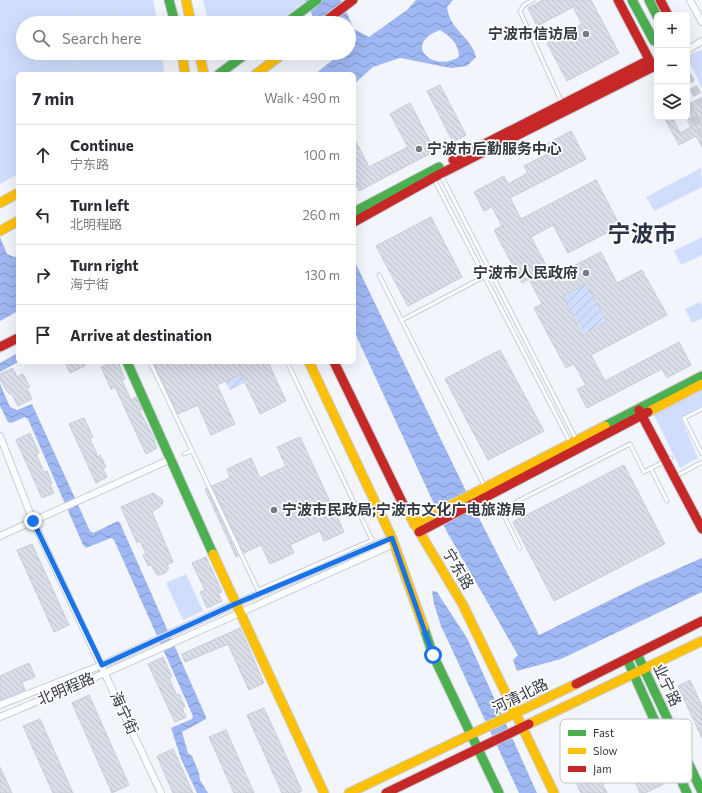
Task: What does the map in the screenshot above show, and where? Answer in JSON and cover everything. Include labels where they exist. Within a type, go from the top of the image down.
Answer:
[{"type":"main road","points":[[169,0],[173,16]]},
{"type":"main road","points":[[186,0],[190,16]]},
{"type":"main road","points":[[295,16],[316,0]]},
{"type":"main road","points":[[332,16],[354,0]]},
{"type":"main road","points":[[356,211],[653,64],[618,0]]},
{"type":"main road","points":[[632,0],[654,41]]},
{"type":"main road","points":[[649,0],[655,12]]},
{"type":"main road","points":[[660,0],[666,12]]},
{"type":"main road","points":[[183,60],[185,72]]},
{"type":"main road","points":[[201,60],[204,72]]},
{"type":"main road","points":[[222,72],[238,60]]},
{"type":"main road","points":[[259,72],[275,60]]},
{"type":"main road","points":[[356,221],[435,173]]},
{"type":"main road","points":[[0,203],[16,194]]},
{"type":"main road","points":[[0,231],[16,221]]},
{"type":"main road","points":[[0,347],[16,339]]},
{"type":"main road","points":[[128,364],[238,608],[324,793]]},
{"type":"main road","points":[[310,364],[393,541],[433,655],[499,793]]},
{"type":"main road","name":"宁东路","points":[[335,364],[402,504],[463,605],[554,793]]},
{"type":"main road","points":[[642,411],[702,376]]},
{"type":"main road","points":[[419,532],[575,445],[642,411],[702,384]]},
{"type":"main road","points":[[642,411],[669,460],[702,529]]},
{"type":"main road","points":[[414,524],[485,486],[575,445]]},
{"type":"main road","points":[[669,460],[680,474],[702,516]]},
{"type":"main road","name":"河清北路","points":[[349,793],[516,714],[702,621]]},
{"type":"main road","name":"河清北路","points":[[386,793],[702,641]]},
{"type":"main road","name":"业宁路","points":[[638,654],[668,719]]},
{"type":"main road","name":"业宁路","points":[[626,660],[653,719]]},
{"type":"main road","name":"业宁路","points":[[692,771],[702,792]]},
{"type":"main road","name":"业宁路","points":[[682,783],[687,793]]},
{"type":"street","points":[[690,0],[702,22]]},
{"type":"street","points":[[690,48],[702,41]]},
{"type":"street","name":"海宁街","points":[[0,436],[33,521],[161,793]]},
{"type":"street","points":[[0,536],[171,459]]},
{"type":"street","name":"北明程路","points":[[0,705],[102,665],[393,541]]},
{"type":"street","name":"北明程路","points":[[0,717],[105,673],[238,608],[393,541]]},
{"type":"lane","points":[[533,0],[524,5],[520,12],[564,107]]},
{"type":"lane","points":[[435,173],[492,273],[575,445]]},
{"type":"lane","points":[[435,173],[485,276],[575,445]]},
{"type":"lane","points":[[402,320],[492,273]]},
{"type":"lane","points":[[378,275],[485,486]]},
{"type":"lane","points":[[151,364],[258,590],[372,540],[288,364]]},
{"type":"lane","points":[[702,409],[684,418],[702,454]]},
{"type":"lane","points":[[520,548],[505,518],[510,505],[630,444],[644,472],[669,460]]},
{"type":"lane","points":[[184,454],[191,451]]},
{"type":"lane","points":[[680,474],[702,462]]},
{"type":"lane","points":[[651,469],[667,500]]},
{"type":"path","points":[[0,11],[3,0]]},
{"type":"path","points":[[71,0],[79,16]]},
{"type":"path","points":[[103,0],[118,16]]},
{"type":"path","points":[[71,72],[75,60]]},
{"type":"path","points":[[85,60],[91,72]]},
{"type":"path","points":[[160,60],[164,64]]},
{"type":"shaded area","points":[[0,0],[153,0],[156,16],[16,16],[16,60],[163,60],[164,72],[16,72],[16,175],[0,184]]},
{"type":"shaded area","points":[[203,0],[307,0],[285,16],[207,16]]},
{"type":"shaded area","points":[[702,49],[702,89],[690,63],[690,55]]},
{"type":"shaded area","points":[[701,168],[702,187],[654,211],[646,197]]},
{"type":"shaded area","points":[[702,237],[702,255],[681,265],[674,251]]},
{"type":"shaded area","points":[[586,284],[606,322],[584,334],[563,296]]},
{"type":"shaded area","points":[[700,302],[702,306],[702,318],[692,323],[685,309]]},
{"type":"shaded area","points":[[217,364],[222,364],[258,377],[230,390]]},
{"type":"shaded area","points":[[702,389],[702,406],[681,418],[698,458],[680,468],[654,415]]},
{"type":"shaded area","points":[[186,574],[203,611],[183,620],[166,583]]},
{"type":"water","points":[[305,0],[341,0],[348,16],[313,16]]},
{"type":"water","points":[[416,0],[453,0],[447,7],[449,15],[456,28],[470,44],[476,57],[467,66],[451,68],[400,58],[373,67],[356,82],[356,72],[318,72],[333,60],[356,60],[356,30],[369,37],[407,10]],"holes":[[[440,30],[451,38],[458,48],[459,57],[449,61],[439,62],[425,55],[422,49],[423,42],[429,36]]]},
{"type":"water","points":[[0,237],[7,254],[16,256],[16,312],[0,321]]},
{"type":"water","points":[[356,264],[481,522],[539,635],[641,585],[702,558],[702,592],[561,659],[517,671],[513,660],[518,655],[447,532],[356,335]]},
{"type":"water","points":[[16,354],[16,363],[0,372],[0,363]]},
{"type":"water","points":[[0,384],[10,407],[17,410],[32,404],[90,531],[93,533],[118,521],[120,523],[206,717],[206,719],[182,732],[188,753],[192,756],[199,773],[200,780],[208,793],[197,793],[181,759],[171,728],[192,719],[193,716],[114,540],[111,538],[86,548],[83,545],[28,419],[25,417],[11,423],[8,422],[0,406]]},
{"type":"water","points":[[432,591],[437,592],[467,638],[537,793],[519,793],[441,626],[434,604]]},
{"type":"building","name":"宁波市信访局","points":[[543,0],[591,0],[619,53],[567,81],[547,43],[582,24],[573,7],[537,26],[528,8]]},
{"type":"building","points":[[440,85],[466,135],[453,142],[427,91]]},
{"type":"building","points":[[702,97],[702,147],[696,136],[679,145],[666,120],[674,120],[680,133],[691,127],[687,120],[690,120],[690,103]]},
{"type":"building","name":"宁波市后勤服务中心","points":[[410,103],[435,151],[359,191],[356,185],[356,142],[369,167],[408,147],[390,114]]},
{"type":"building","name":"宁波市人民政府","points":[[571,131],[586,159],[510,198],[521,219],[596,180],[620,226],[568,253],[553,225],[531,237],[552,277],[601,252],[617,283],[642,270],[667,315],[591,355],[605,381],[679,342],[691,365],[667,378],[662,369],[587,408],[577,389],[586,385],[574,364],[566,368],[534,308],[542,304],[529,279],[522,283],[494,230],[502,226],[492,207],[484,211],[474,192],[504,176],[508,184],[528,173],[524,166],[551,152],[547,144]],"holes":[[[586,284],[607,322],[583,335],[563,296]]]},
{"type":"building","points":[[431,217],[462,277],[408,306],[376,246]]},
{"type":"building","points":[[500,350],[544,431],[488,460],[445,379]]},
{"type":"building","points":[[66,364],[84,364],[85,366],[70,373]]},
{"type":"building","points":[[107,364],[119,364],[125,379],[122,380],[131,400],[136,397],[142,409],[139,410],[155,440],[154,441],[157,448],[146,454],[115,387],[111,389],[101,367]]},
{"type":"building","points":[[154,364],[269,364],[286,401],[260,414],[241,374],[217,385],[235,424],[211,435],[198,405],[178,414]]},
{"type":"building","points":[[13,368],[17,377],[23,374],[30,387],[27,388],[32,399],[18,406],[11,393],[9,394],[0,380],[0,374]]},
{"type":"building","points":[[84,418],[93,437],[90,439],[98,457],[100,455],[106,467],[103,469],[107,477],[96,483],[69,424]]},
{"type":"building","points":[[30,433],[39,453],[36,454],[44,472],[47,471],[54,493],[42,498],[16,440]]},
{"type":"building","name":"宁波市民政局;宁波市文化广电旅游局","points":[[300,437],[344,532],[324,541],[320,531],[290,545],[294,553],[270,564],[261,545],[244,553],[212,486],[230,478],[227,469],[251,458],[260,478],[286,466],[277,447]]},
{"type":"building","points":[[624,465],[665,544],[554,601],[513,522]]},
{"type":"building","points":[[207,488],[238,556],[236,557],[205,489]]},
{"type":"building","points":[[153,493],[163,500],[162,505],[152,512],[173,562],[167,565],[169,568],[165,573],[160,575],[157,575],[151,565],[148,566],[143,555],[146,553],[140,541],[137,543],[121,507]]},
{"type":"building","points":[[32,544],[69,625],[54,632],[17,550]]},
{"type":"building","points":[[206,557],[222,592],[218,593],[222,601],[207,608],[200,592],[205,590],[192,563]]},
{"type":"building","points":[[240,628],[264,683],[249,690],[228,644],[185,662],[182,654]]},
{"type":"building","points":[[163,657],[172,677],[169,678],[177,696],[179,694],[185,707],[182,708],[186,717],[175,722],[148,664]]},
{"type":"building","points":[[29,663],[35,677],[22,682],[25,690],[0,700],[0,676]]},
{"type":"building","points":[[690,680],[702,706],[702,738],[678,686]]},
{"type":"building","points":[[89,695],[129,785],[112,793],[72,703]]},
{"type":"building","points":[[264,708],[302,791],[298,793],[282,793],[247,715]]},
{"type":"building","points":[[40,719],[73,793],[53,793],[23,726]]},
{"type":"building","points":[[226,730],[254,793],[234,793],[209,737]]},
{"type":"building","points":[[173,749],[193,793],[173,793],[157,756]]},
{"type":"building","points":[[0,767],[12,793],[0,793]]},
{"type":"building","points":[[576,783],[602,783],[607,793],[581,793]]},
{"type":"building","points":[[635,783],[664,784],[645,793],[640,793]]},
{"type":"tunnel","points":[[690,81],[702,104]]},
{"type":"tunnel","points":[[690,111],[702,133]]},
{"type":"traffic: fast","points":[[169,0],[173,16]]},
{"type":"traffic: fast","points":[[295,16],[317,0]]},
{"type":"traffic: fast","points":[[632,0],[654,41]]},
{"type":"traffic: fast","points":[[649,0],[655,12]]},
{"type":"traffic: fast","points":[[222,72],[238,60]]},
{"type":"traffic: fast","points":[[356,211],[439,167]]},
{"type":"traffic: fast","points":[[128,364],[213,554]]},
{"type":"traffic: fast","points":[[605,426],[702,376]]},
{"type":"traffic: fast","points":[[424,628],[433,655],[499,793]]},
{"type":"traffic: fast","points":[[637,654],[668,719]]},
{"type":"traffic: fast","points":[[627,659],[654,719]]},
{"type":"traffic: fast","points":[[692,771],[702,792]]},
{"type":"traffic: fast","points":[[683,783],[687,793]]},
{"type":"traffic: slow","points":[[186,0],[189,16]]},
{"type":"traffic: slow","points":[[183,60],[185,72]]},
{"type":"traffic: slow","points":[[201,60],[204,72]]},
{"type":"traffic: slow","points":[[259,72],[275,60]]},
{"type":"traffic: slow","points":[[0,203],[16,194]]},
{"type":"traffic: slow","points":[[0,231],[16,222]]},
{"type":"traffic: slow","points":[[310,364],[392,538],[424,628]]},
{"type":"traffic: slow","points":[[648,412],[702,384]]},
{"type":"traffic: slow","points":[[414,524],[605,426]]},
{"type":"traffic: slow","points":[[404,506],[463,605],[554,793]]},
{"type":"traffic: slow","points":[[213,554],[324,793]]},
{"type":"traffic: slow","points":[[529,724],[702,641]]},
{"type":"traffic: slow","points":[[349,793],[576,684]]},
{"type":"traffic: jam","points":[[332,16],[353,0]]},
{"type":"traffic: jam","points":[[618,0],[652,65]]},
{"type":"traffic: jam","points":[[660,0],[666,12]]},
{"type":"traffic: jam","points":[[453,160],[649,60]]},
{"type":"traffic: jam","points":[[356,221],[440,174],[653,67]]},
{"type":"traffic: jam","points":[[0,347],[16,339]]},
{"type":"traffic: jam","points":[[335,364],[404,506]]},
{"type":"traffic: jam","points":[[639,410],[702,529]]},
{"type":"traffic: jam","points":[[419,532],[648,412]]},
{"type":"traffic: jam","points":[[576,684],[702,621]]},
{"type":"traffic: jam","points":[[386,793],[529,724]]},
{"type":"place","name":"宁波市信访局","points":[[586,34]]},
{"type":"place","name":"宁波市后勤服务中心","points":[[419,149]]},
{"type":"place","name":"宁波市人民政府","points":[[586,273]]},
{"type":"place","name":"宁波市民政局;宁波市文化广电旅游局","points":[[274,510]]},
{"type":"district","name":"宁波市","points":[[642,234]]},
{"type":"route","points":[[33,521],[102,665],[235,604],[250,599],[392,538],[433,655]]}]
